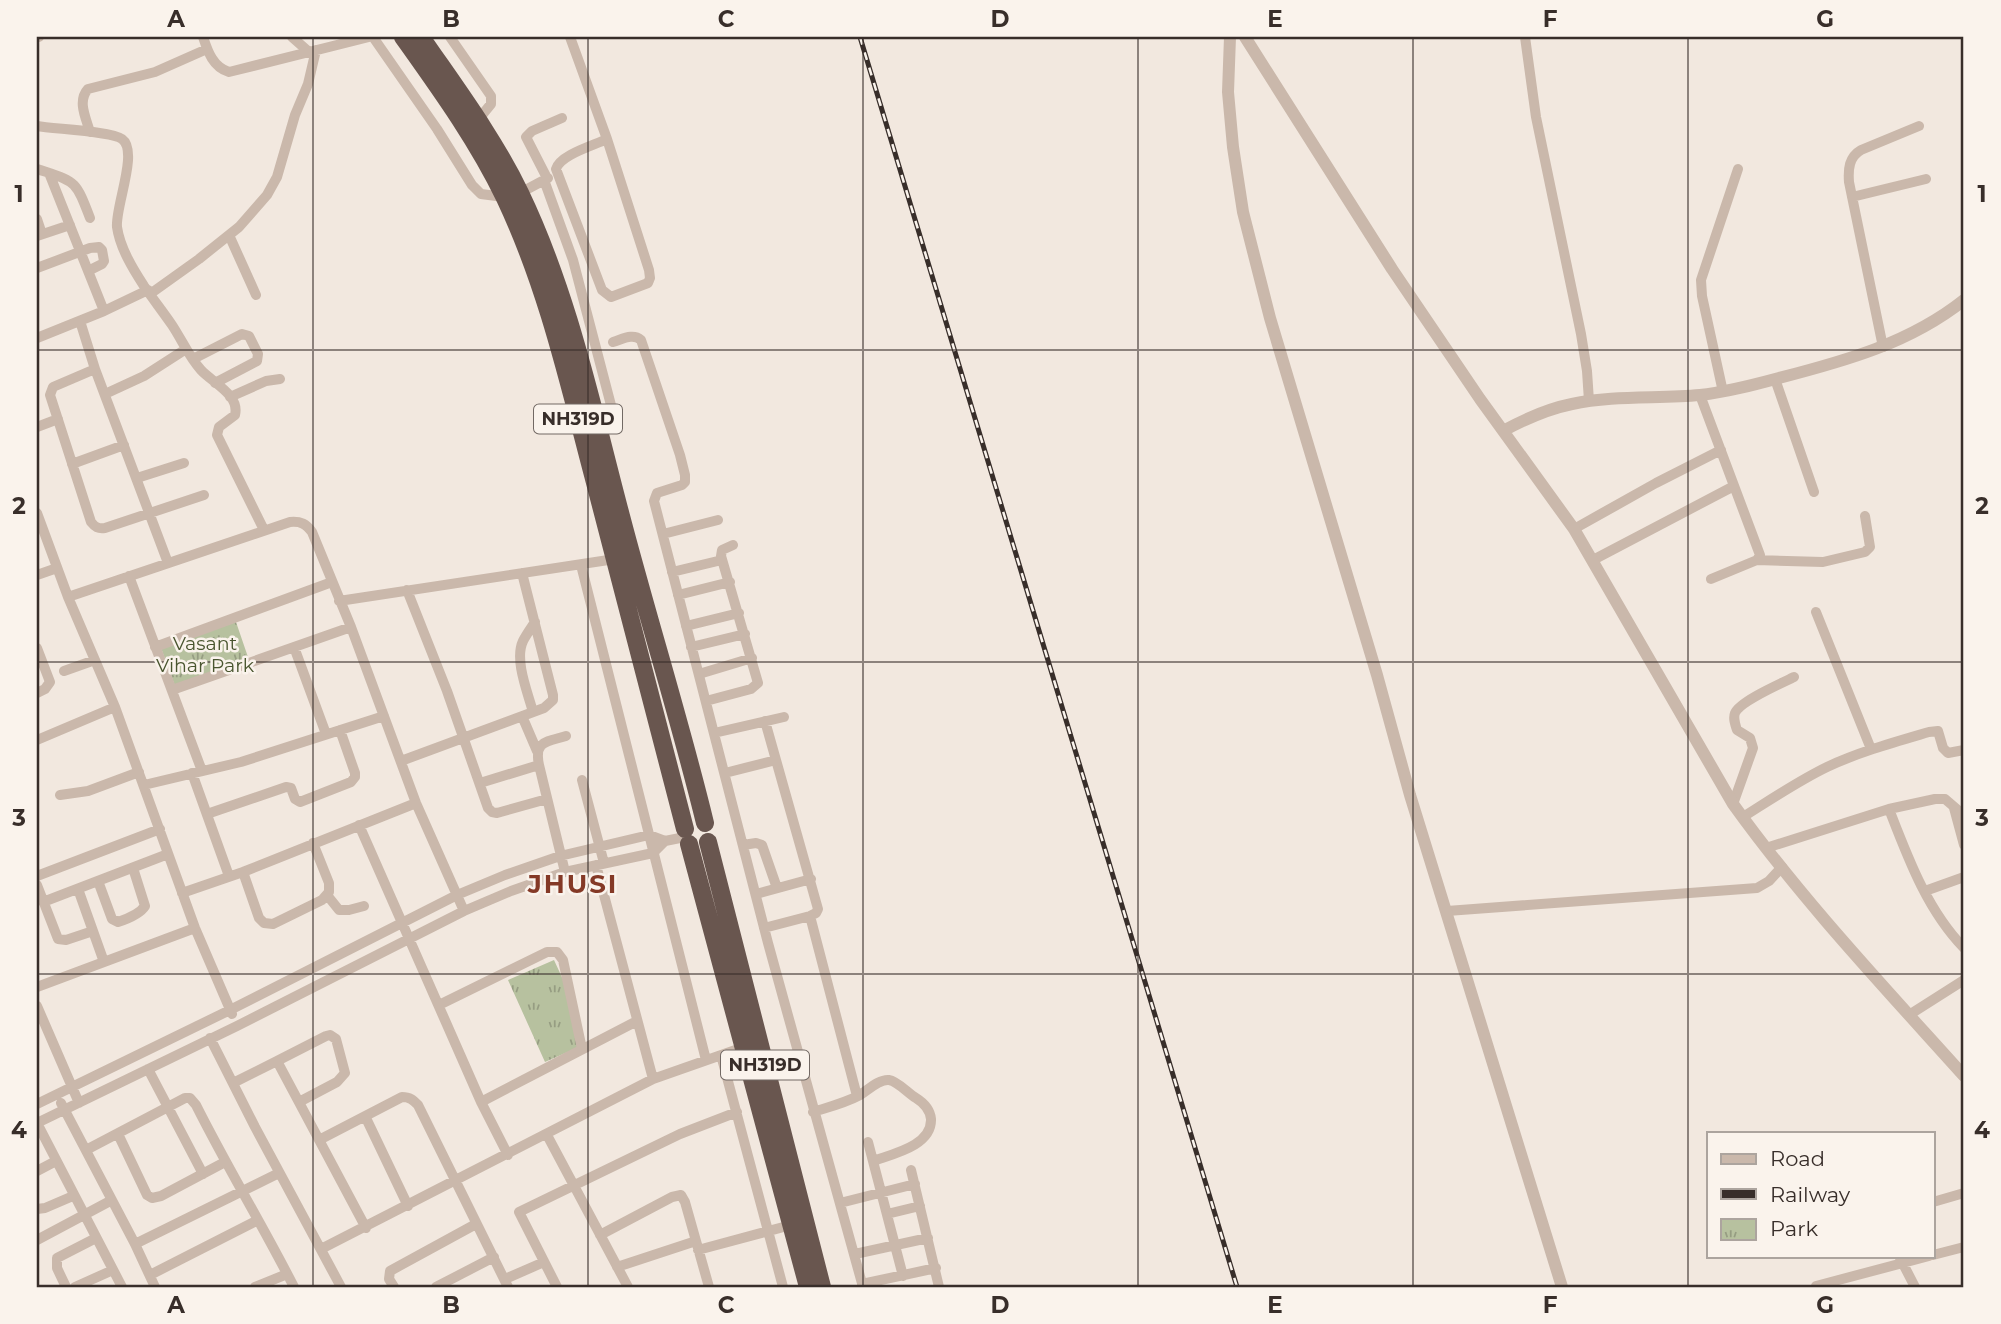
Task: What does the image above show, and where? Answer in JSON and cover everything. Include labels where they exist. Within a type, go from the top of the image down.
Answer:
[{"type":"highway","name":"NH319D","points":[[403,37],[517,193],[520,232],[554,326],[686,837],[808,1287]]},
{"type":"highway","points":[[421,37],[485,112],[497,148],[545,250],[571,328],[705,823],[710,830],[708,842],[697,847],[686,837],[694,821],[705,823]]},
{"type":"highway","name":"NH319D","points":[[708,842],[822,1287]]},
{"type":"street","points":[[204,37],[207,49],[220,69],[229,72],[371,37],[429,117],[472,185],[481,194],[517,193],[547,179],[564,158],[607,139]]},
{"type":"street","points":[[292,37],[313,51]]},
{"type":"street","points":[[450,37],[489,92],[485,112]]},
{"type":"street","points":[[562,118],[532,131],[526,137],[605,294],[611,297],[643,286],[650,278],[649,270],[607,139],[570,37]]},
{"type":"street","points":[[1230,37],[1229,118],[1237,178],[1270,318],[1377,675],[1410,795],[1562,1287]]},
{"type":"street","points":[[1245,37],[1392,268],[1503,431],[1574,529],[1733,804],[1782,867],[1964,1076]]},
{"type":"street","points":[[1525,37],[1536,117],[1581,334],[1589,401]]},
{"type":"street","points":[[90,132],[82,101],[88,89],[155,72],[207,49]]},
{"type":"street","points":[[37,338],[149,292],[190,266],[255,210],[277,177],[295,115],[309,84],[313,51]]},
{"type":"street","points":[[37,126],[121,138],[128,148],[127,172],[117,216],[119,238],[127,256],[186,349],[201,370],[230,397],[236,408],[233,417],[219,427],[217,435],[264,530]]},
{"type":"street","points":[[1883,347],[1849,182],[1849,164],[1856,153],[1919,126]]},
{"type":"street","points":[[37,169],[77,186],[90,218]]},
{"type":"street","points":[[1723,392],[1702,296],[1701,280],[1738,169]]},
{"type":"street","points":[[49,173],[104,311]]},
{"type":"street","points":[[547,179],[573,260],[612,409]]},
{"type":"street","points":[[1852,197],[1926,179]]},
{"type":"street","points":[[37,219],[40,235],[70,226]]},
{"type":"street","points":[[229,235],[256,295]]},
{"type":"street","points":[[37,268],[95,247],[102,250],[104,261],[88,271]]},
{"type":"street","points":[[1503,431],[1542,412],[1589,401],[1723,392],[1852,358],[1883,347],[1938,319],[1964,300]]},
{"type":"street","points":[[80,321],[95,369],[168,563]]},
{"type":"street","points":[[193,359],[242,334],[249,336],[258,354],[257,360],[215,383]]},
{"type":"street","points":[[614,342],[631,336],[641,340],[681,455],[685,482],[654,496],[764,928],[863,1286],[936,1268]]},
{"type":"street","points":[[106,394],[144,376],[186,349]]},
{"type":"street","points":[[95,369],[53,387],[50,394],[91,522],[98,529],[105,528],[204,495]]},
{"type":"street","points":[[230,397],[267,381],[280,379]]},
{"type":"street","points":[[1775,379],[1814,492]]},
{"type":"street","points":[[1700,395],[1759,551],[1757,560]]},
{"type":"street","points":[[37,427],[58,419]]},
{"type":"street","points":[[72,464],[124,445]]},
{"type":"street","points":[[1574,529],[1721,450]]},
{"type":"street","points":[[136,478],[184,463]]},
{"type":"street","points":[[1593,560],[1734,486]]},
{"type":"street","points":[[37,513],[40,530],[115,707],[195,928],[237,1026]]},
{"type":"street","points":[[1711,579],[1757,560],[1823,562],[1865,552],[1870,547],[1866,516]]},
{"type":"street","points":[[663,534],[718,520]]},
{"type":"street","points":[[68,597],[290,522],[300,522],[307,526],[312,532],[351,627],[416,803],[464,911]]},
{"type":"street","points":[[706,701],[756,687],[758,681],[722,559],[722,550],[733,545]]},
{"type":"street","points":[[339,601],[615,559]]},
{"type":"street","points":[[672,572],[722,559]]},
{"type":"street","points":[[581,565],[706,1060]]},
{"type":"street","points":[[37,575],[57,568]]},
{"type":"street","points":[[401,761],[550,704],[553,695],[523,573]]},
{"type":"street","points":[[128,576],[172,690],[197,772],[206,814],[229,876]]},
{"type":"street","points":[[155,647],[332,582]]},
{"type":"street","points":[[678,595],[730,582]]},
{"type":"street","points":[[407,590],[488,808],[492,812],[501,812],[547,799]]},
{"type":"street","points":[[1816,612],[1871,749]]},
{"type":"street","points":[[686,626],[738,613]]},
{"type":"street","points":[[533,712],[520,655],[522,642],[535,622]]},
{"type":"street","points":[[172,690],[351,627]]},
{"type":"street","points":[[691,647],[745,634]]},
{"type":"street","points":[[294,647],[326,734]]},
{"type":"street","points":[[37,648],[40,663],[50,682],[45,689],[37,693]]},
{"type":"street","points":[[699,674],[752,658]]},
{"type":"street","points":[[64,671],[95,660]]},
{"type":"street","points":[[1733,804],[1754,748],[1750,738],[1737,730],[1734,718],[1736,710],[1744,703],[1794,677]]},
{"type":"street","points":[[37,740],[115,707]]},
{"type":"street","points":[[144,785],[241,762],[384,716]]},
{"type":"street","points":[[522,716],[537,751],[565,872]]},
{"type":"street","points":[[714,733],[784,716]]},
{"type":"street","points":[[764,928],[816,914],[818,909],[765,721]]},
{"type":"street","points":[[206,814],[286,788],[291,788],[295,799],[300,802],[351,782],[355,773],[340,730]]},
{"type":"street","points":[[1743,817],[1824,768],[1871,749],[1934,731],[1940,734],[1943,748],[1948,753],[1964,750]]},
{"type":"street","points":[[537,751],[544,743],[566,736]]},
{"type":"street","points":[[725,773],[776,760]]},
{"type":"street","points":[[480,783],[539,765]]},
{"type":"street","points":[[61,795],[88,790],[139,772]]},
{"type":"street","points":[[582,780],[637,1021],[653,1079]]},
{"type":"street","points":[[1766,848],[1889,809],[1940,799],[1945,799],[1959,809],[1964,845]]},
{"type":"street","points":[[182,893],[243,872],[416,803]]},
{"type":"street","points":[[1889,809],[1912,870],[1947,929],[1964,948]]},
{"type":"street","points":[[359,825],[481,1102],[508,1155]]},
{"type":"street","points":[[37,876],[159,829]]},
{"type":"street","points":[[37,1104],[457,895],[505,875],[560,856],[649,835],[665,841],[686,837]]},
{"type":"street","points":[[122,1287],[37,1123],[464,911],[565,872],[653,853],[665,841]]},
{"type":"street","points":[[243,872],[260,918],[268,925],[322,900],[329,892],[313,843]]},
{"type":"street","points":[[743,845],[762,845],[777,888]]},
{"type":"street","points":[[43,902],[168,854]]},
{"type":"street","points":[[1447,911],[1757,888],[1769,881],[1782,867]]},
{"type":"street","points":[[97,881],[112,919],[123,920],[141,912],[145,906],[133,868]]},
{"type":"street","points":[[1925,891],[1964,877]]},
{"type":"street","points":[[756,894],[811,878]]},
{"type":"street","points":[[37,885],[58,939],[66,940],[93,931]]},
{"type":"street","points":[[78,889],[104,962]]},
{"type":"street","points":[[327,895],[339,910],[363,906]]},
{"type":"street","points":[[810,916],[857,1096]]},
{"type":"street","points":[[37,987],[195,928]]},
{"type":"street","points":[[439,1005],[547,953],[557,952],[563,960],[582,1049]]},
{"type":"street","points":[[1909,1015],[1964,980]]},
{"type":"street","points":[[37,1006],[79,1103]]},
{"type":"street","points":[[481,1102],[637,1021]]},
{"type":"street","points":[[233,1083],[330,1035],[336,1039],[345,1073],[337,1082],[299,1102]]},
{"type":"street","points":[[210,1038],[341,1287]]},
{"type":"street","points":[[321,1249],[653,1079],[744,1047]]},
{"type":"street","points":[[721,1055],[783,1287]]},
{"type":"street","points":[[277,1061],[366,1228]]},
{"type":"street","points":[[148,1069],[203,1174]]},
{"type":"street","points":[[813,1112],[857,1096],[889,1080],[926,1105],[931,1120],[930,1129],[923,1139],[905,1150],[873,1161]]},
{"type":"street","points":[[57,1094],[135,1244],[152,1284],[258,1220]]},
{"type":"street","points":[[319,1140],[402,1097],[408,1097],[418,1105],[507,1283],[544,1262]]},
{"type":"street","points":[[86,1150],[185,1098],[190,1098],[294,1287]]},
{"type":"street","points":[[557,1287],[519,1212],[680,1134],[737,1112]]},
{"type":"street","points":[[365,1116],[408,1206]]},
{"type":"street","points":[[118,1134],[147,1195],[152,1198],[161,1196],[225,1162]]},
{"type":"street","points":[[547,1135],[628,1287]]},
{"type":"street","points":[[868,1142],[903,1276]]},
{"type":"street","points":[[37,1171],[56,1161]]},
{"type":"street","points":[[911,1170],[940,1287]]},
{"type":"street","points":[[135,1244],[279,1173]]},
{"type":"street","points":[[840,1203],[915,1184]]},
{"type":"street","points":[[1934,1202],[1964,1193]]},
{"type":"street","points":[[600,1236],[672,1197],[681,1195],[709,1287]]},
{"type":"street","points":[[37,1209],[73,1196]]},
{"type":"street","points":[[37,1240],[112,1200]]},
{"type":"street","points":[[887,1214],[920,1206]]},
{"type":"street","points":[[394,1287],[389,1279],[390,1271],[476,1224]]},
{"type":"street","points":[[617,1267],[697,1245],[791,1225]]},
{"type":"street","points":[[66,1287],[57,1268],[57,1258],[96,1238]]},
{"type":"street","points":[[855,1254],[928,1238]]},
{"type":"street","points":[[1934,1254],[1964,1247]]},
{"type":"street","points":[[436,1287],[494,1257]]},
{"type":"street","points":[[1816,1286],[1901,1259],[1915,1287]]},
{"type":"street","points":[[75,1287],[113,1270]]},
{"type":"street","points":[[255,1287],[287,1274]]},
{"type":"green space","name":"Vasant Vihar Park","points":[[236,622],[249,660],[175,686],[161,648]]},
{"type":"green space","points":[[554,960],[572,999],[579,1047],[545,1062],[508,980]]},
{"type":"railway","points":[[860,37],[1237,1287]]},
{"type":"district","name":"JHUSI","points":[[573,884]]}]
